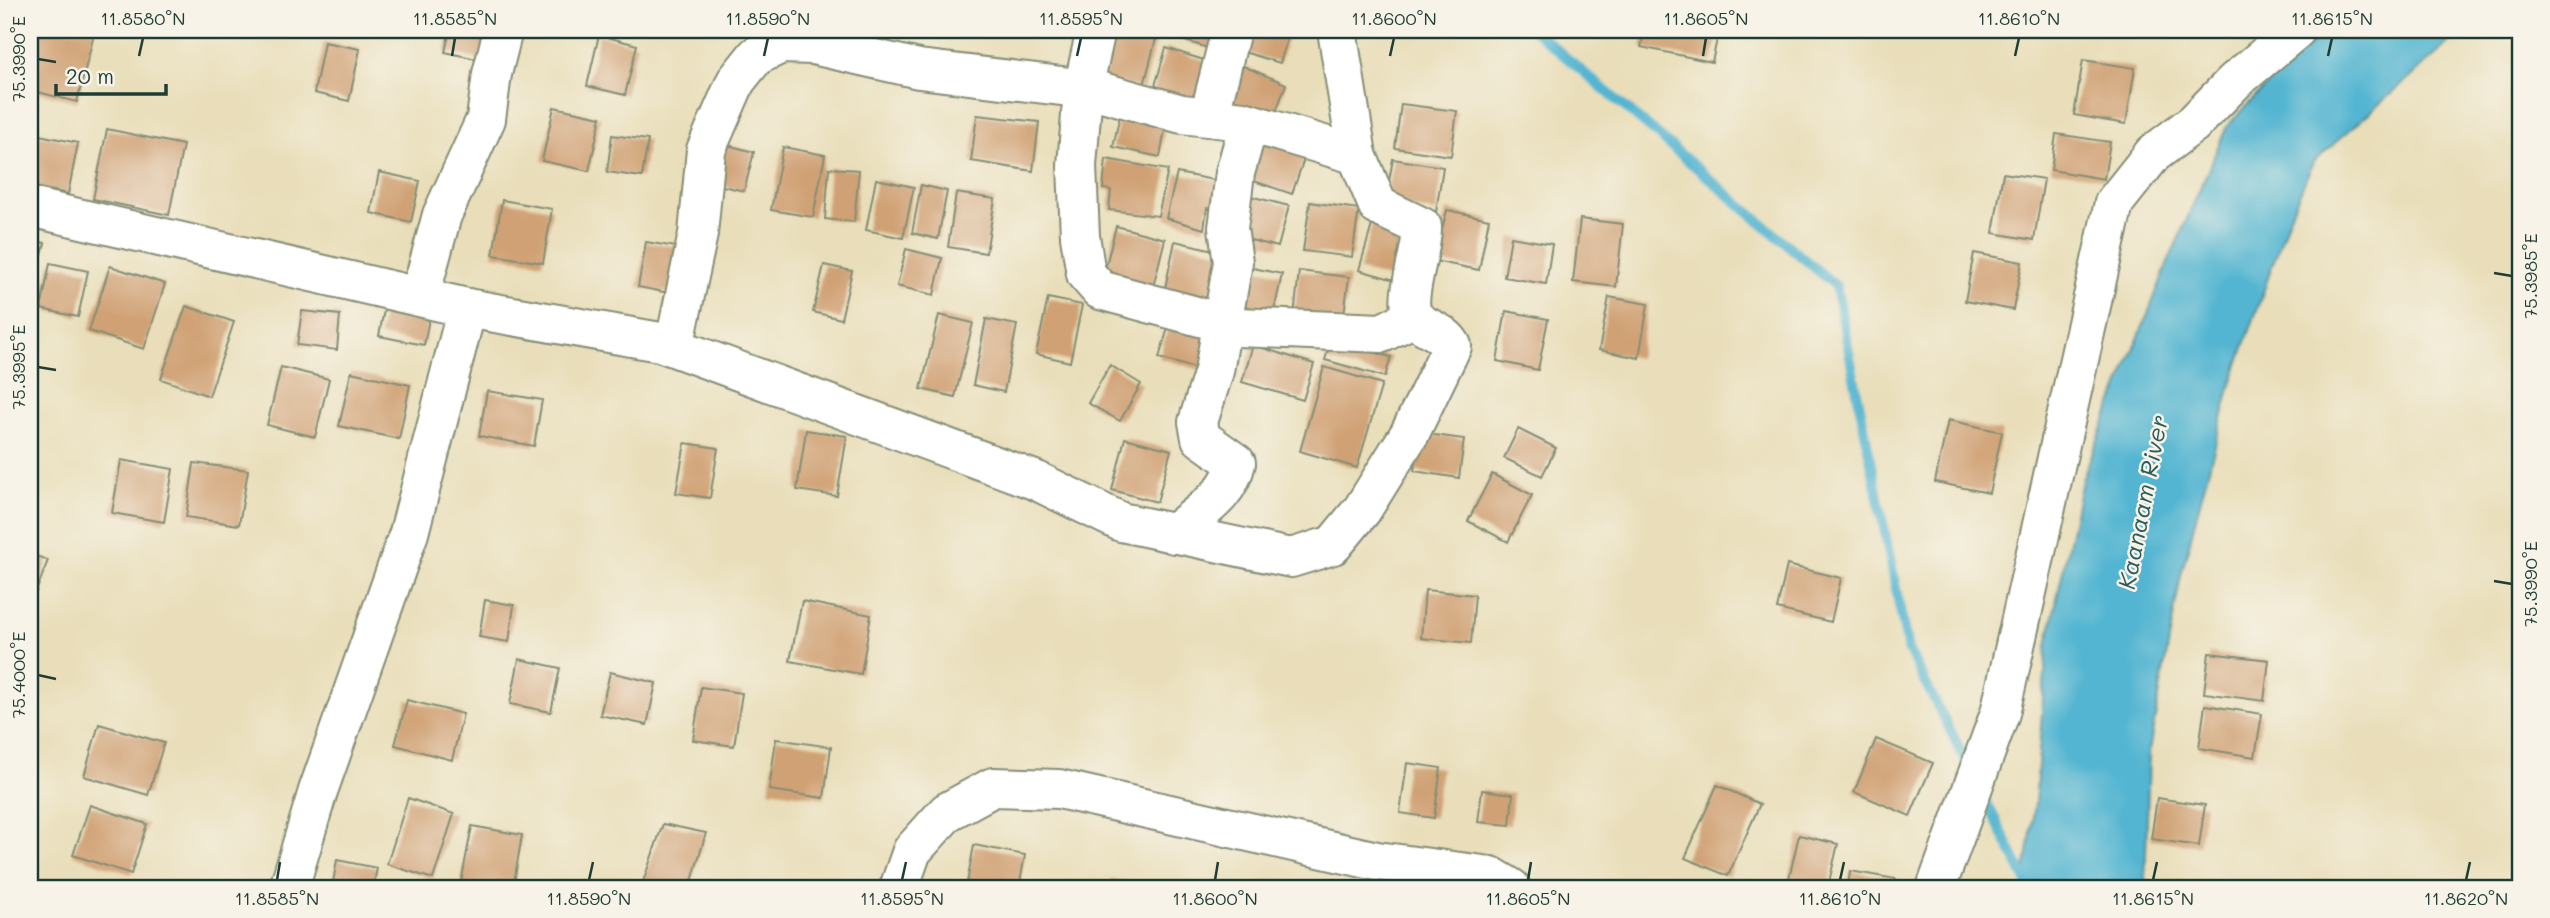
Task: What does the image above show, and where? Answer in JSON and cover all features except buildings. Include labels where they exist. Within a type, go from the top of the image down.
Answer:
[{"type":"street","points":[[420,296],[442,215],[486,119],[492,74],[503,30]]},
{"type":"street","points":[[674,347],[698,234],[706,150],[736,81],[752,30]]},
{"type":"street","points":[[1096,30],[1083,89],[1077,166],[1080,236],[1086,274],[1100,290],[1237,327],[1382,333],[1414,317]]},
{"type":"street","points":[[1209,117],[1231,30]]},
{"type":"street","points":[[30,207],[467,308],[674,347],[1037,481],[1121,522],[1291,558],[1333,545],[1362,510],[1410,433],[1452,346],[1448,338],[1414,317],[1408,304],[1419,259],[1422,227],[1378,206],[1357,155],[1337,30]]},
{"type":"street","points":[[1936,888],[2000,713],[2114,203],[2153,154],[2194,123],[2235,81],[2296,30]]},
{"type":"street","points":[[736,81],[756,56],[781,44],[813,45],[919,69],[1083,89],[1182,114],[1249,123],[1357,155]]},
{"type":"street","points":[[1174,534],[1195,514],[1220,498],[1232,480],[1236,463],[1200,438],[1198,422],[1223,323],[1233,261],[1227,228],[1235,173],[1249,123]]},
{"type":"street","points":[[289,888],[318,791],[409,533],[467,308]]},
{"type":"street","points":[[899,888],[912,851],[947,812],[993,787],[1059,789],[1377,861],[1491,876],[1511,888]]},
{"type":"water","name":"Kaanaam River","points":[[2325,30],[2464,30],[2313,162],[2288,220],[2230,388],[2181,575],[2149,751],[2145,888],[2023,888],[2035,804],[2047,646],[2082,480],[2168,263],[2227,126],[2306,44]]},
{"type":"waterway","points":[[1534,30],[1836,286],[1908,649],[1969,767]]},
{"type":"waterway","points":[[1981,791],[2030,888]]}]
